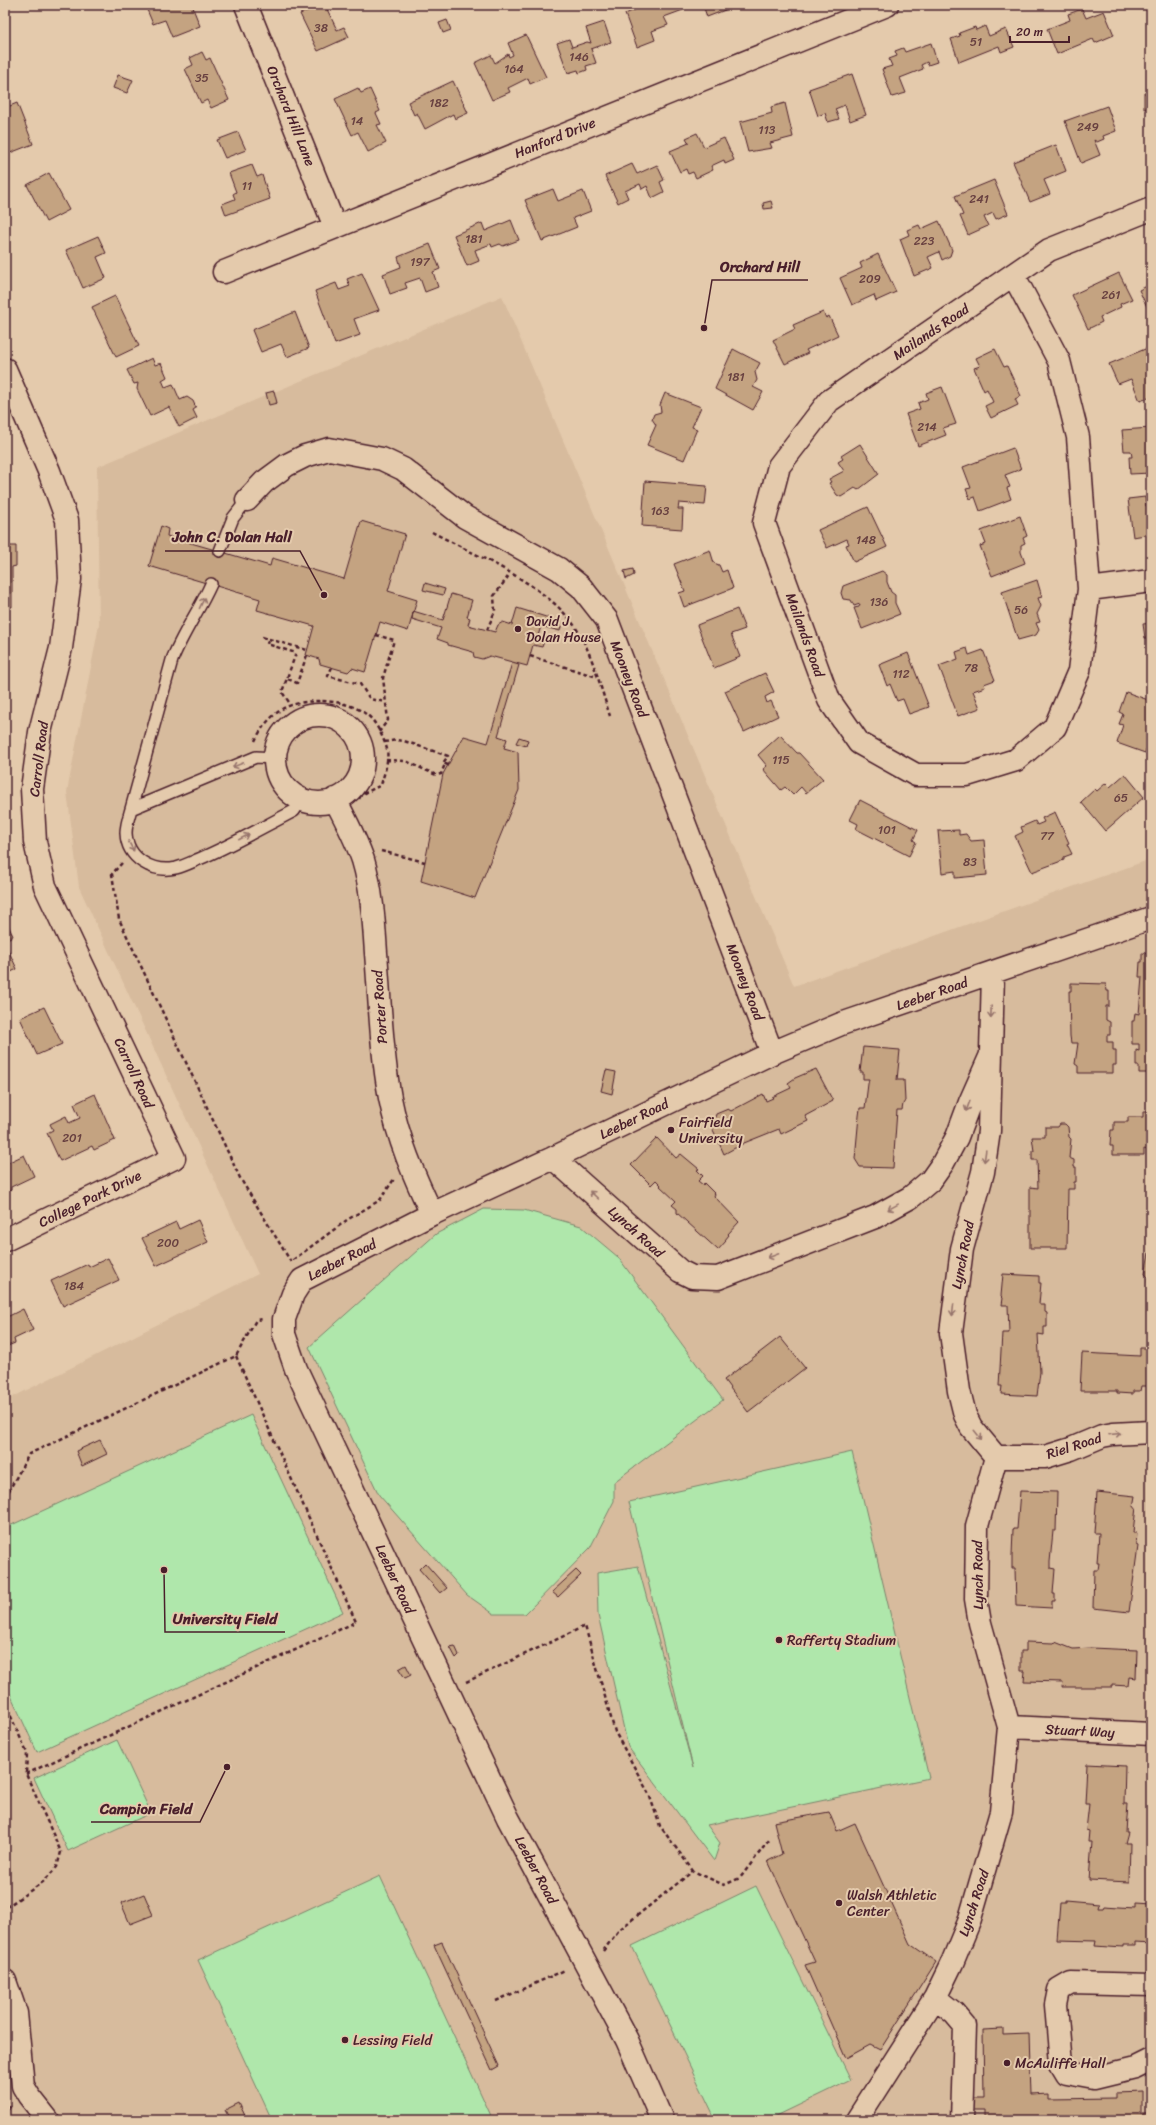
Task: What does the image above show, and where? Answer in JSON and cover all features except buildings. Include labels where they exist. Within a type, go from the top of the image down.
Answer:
[{"type":"street","name":"Orchard Hill Lane","points":[[246,5],[335,226]]},
{"type":"street","name":"Hanford Drive","points":[[224,272],[335,226],[887,5]]},
{"type":"street","name":"Mailands Road","points":[[1014,276],[1059,361],[1078,437],[1089,589],[1078,672],[1056,727],[1016,760],[967,775],[916,775],[859,742],[829,700],[764,523],[778,466],[829,401],[1014,276],[1049,250],[1151,209]]},
{"type":"street","name":"Carroll Road","points":[[5,370],[49,471],[67,520],[70,579],[61,648],[40,732],[32,789],[35,842],[45,886],[174,1158]]},
{"type":"street","name":"Mooney Road","points":[[247,500],[264,482],[287,465],[305,456],[329,449],[382,459],[409,473],[465,516],[559,569],[581,587],[607,620],[772,1052]]},
{"type":"street","points":[[1089,589],[1151,581]]},
{"type":"street","points":[[323,715],[337,719],[349,727],[358,738],[363,752],[362,767],[357,781],[348,792],[346,801],[313,802],[302,799],[291,792],[282,783],[276,771],[266,758],[277,744],[284,731],[295,721],[309,716],[323,715]]},
{"type":"street","name":"Porter Road","points":[[346,801],[363,861],[374,915],[382,1038],[390,1098],[403,1147],[413,1175],[432,1214]]},
{"type":"street","name":"Leeber Road","points":[[662,2120],[627,2040],[508,1818],[296,1369],[284,1334],[286,1313],[302,1280],[432,1214],[553,1158],[772,1052],[841,1024],[1151,918]]},
{"type":"street","name":"Lynch Road","points":[[857,2120],[935,1998],[969,1922],[999,1819],[1006,1765],[1009,1727],[980,1623],[976,1599],[977,1526],[996,1457],[971,1427],[965,1415],[959,1391],[951,1333],[962,1249],[983,1172],[989,1131],[993,973]]},
{"type":"street","name":"Lynch Road","points":[[553,1158],[680,1271],[692,1277],[718,1278],[875,1217],[911,1197],[931,1180],[943,1163],[957,1137],[970,1102],[990,1057]]},
{"type":"street","name":"College Park Drive","points":[[5,1240],[174,1158]]},
{"type":"street","name":"Riel Road","points":[[996,1457],[1045,1457],[1071,1450],[1102,1436],[1151,1432]]},
{"type":"street","name":"Stuart Way","points":[[1009,1727],[1151,1734]]},
{"type":"street","points":[[5,1981],[16,2014],[23,2086],[48,2120]]},
{"type":"street","points":[[1151,1985],[1071,1983],[1059,1990],[1056,2005],[1061,2063],[1067,2073],[1094,2078],[1135,2068],[1151,2060]]},
{"type":"street","points":[[935,1998],[954,2013],[965,2026],[962,2120]]},
{"type":"lane","points":[[220,551],[233,518],[247,500]]},
{"type":"lane","points":[[211,584],[193,620],[180,640],[172,660],[131,809],[126,831],[127,840],[139,860],[148,866],[177,868],[211,854],[294,811],[302,799]]},
{"type":"lane","points":[[131,809],[266,758]]},
{"type":"path","points":[[432,532],[532,586],[562,611],[582,639],[597,676],[610,716]]},
{"type":"path","points":[[487,630],[495,611],[494,596],[510,574]]},
{"type":"path","points":[[376,635],[394,640],[383,678],[388,720],[379,732]]},
{"type":"path","points":[[262,637],[268,640],[307,650]]},
{"type":"path","points":[[268,640],[267,644],[296,653],[288,679],[282,692],[291,705]]},
{"type":"path","points":[[288,679],[297,682],[307,655]]},
{"type":"path","points":[[530,656],[597,676]]},
{"type":"path","points":[[332,667],[328,676],[360,684],[370,699],[385,702]]},
{"type":"path","points":[[266,758],[253,745],[260,731],[270,719],[291,705],[318,700],[335,701],[368,715],[379,732],[387,750],[381,785],[346,801]]},
{"type":"path","points":[[384,742],[397,740],[404,741],[448,756],[443,763],[446,764],[441,774],[436,775],[406,761],[386,760]]},
{"type":"path","points":[[359,851],[366,842],[384,852],[425,862]]},
{"type":"path","points":[[133,851],[112,874],[119,919],[240,1178],[302,1280]]},
{"type":"path","points":[[291,1261],[347,1220],[380,1200],[395,1176]]},
{"type":"path","points":[[5,1498],[29,1454],[236,1356],[256,1320],[286,1313]]},
{"type":"path","points":[[26,1774],[356,1622],[236,1356]]},
{"type":"path","points":[[460,1684],[585,1626],[615,1732],[649,1794],[660,1826],[693,1871],[724,1885],[740,1878],[770,1840]]},
{"type":"path","points":[[5,1703],[27,1753],[26,1774],[61,1852],[57,1867],[43,1882],[5,1908]]},
{"type":"path","points":[[585,1961],[596,1958],[619,1930],[693,1871]]},
{"type":"path","points":[[496,2001],[556,1974]]},
{"type":"shaded area","name":"Fairfield University","points":[[502,296],[794,986],[1151,859],[1151,2120],[5,2120],[5,1401],[258,1274],[79,887],[67,792],[99,625],[97,467]]},
{"type":"green space","points":[[484,1209],[524,1210],[581,1226],[618,1257],[723,1400],[614,1482],[614,1501],[590,1548],[525,1614],[494,1614],[467,1595],[379,1495],[309,1347],[436,1234]]},
{"type":"green space","points":[[251,1415],[343,1612],[37,1752],[5,1683],[5,1528]]},
{"type":"green space","name":"Rafferty Stadium","points":[[852,1452],[929,1778],[707,1825],[720,1843],[714,1861],[628,1747],[598,1615],[597,1573],[638,1566],[693,1768],[629,1502]]},
{"type":"green space","points":[[117,1740],[151,1813],[68,1851],[34,1778]]},
{"type":"green space","name":"Lessing Field","points":[[380,1876],[493,2120],[272,2120],[198,1960]]},
{"type":"green space","points":[[756,1886],[851,2080],[768,2120],[716,2120],[632,1946]]},
{"type":"place","name":"Orchard Hill","points":[[704,328]]},
{"type":"place","name":"John C. Dolan Hall","points":[[324,595]]},
{"type":"place","name":"David J Dolan House","points":[[518,629]]},
{"type":"place","name":"Fairfield University","points":[[671,1130]]},
{"type":"place","name":"University Field","points":[[164,1570]]},
{"type":"place","name":"Rafferty Stadium","points":[[779,1640]]},
{"type":"place","name":"Campion Field","points":[[227,1767]]},
{"type":"place","name":"Walsh Athletic Center","points":[[839,1903]]},
{"type":"place","name":"Lessing Field","points":[[345,2040]]},
{"type":"place","name":"McAuliffe Hall","points":[[1007,2063]]}]
